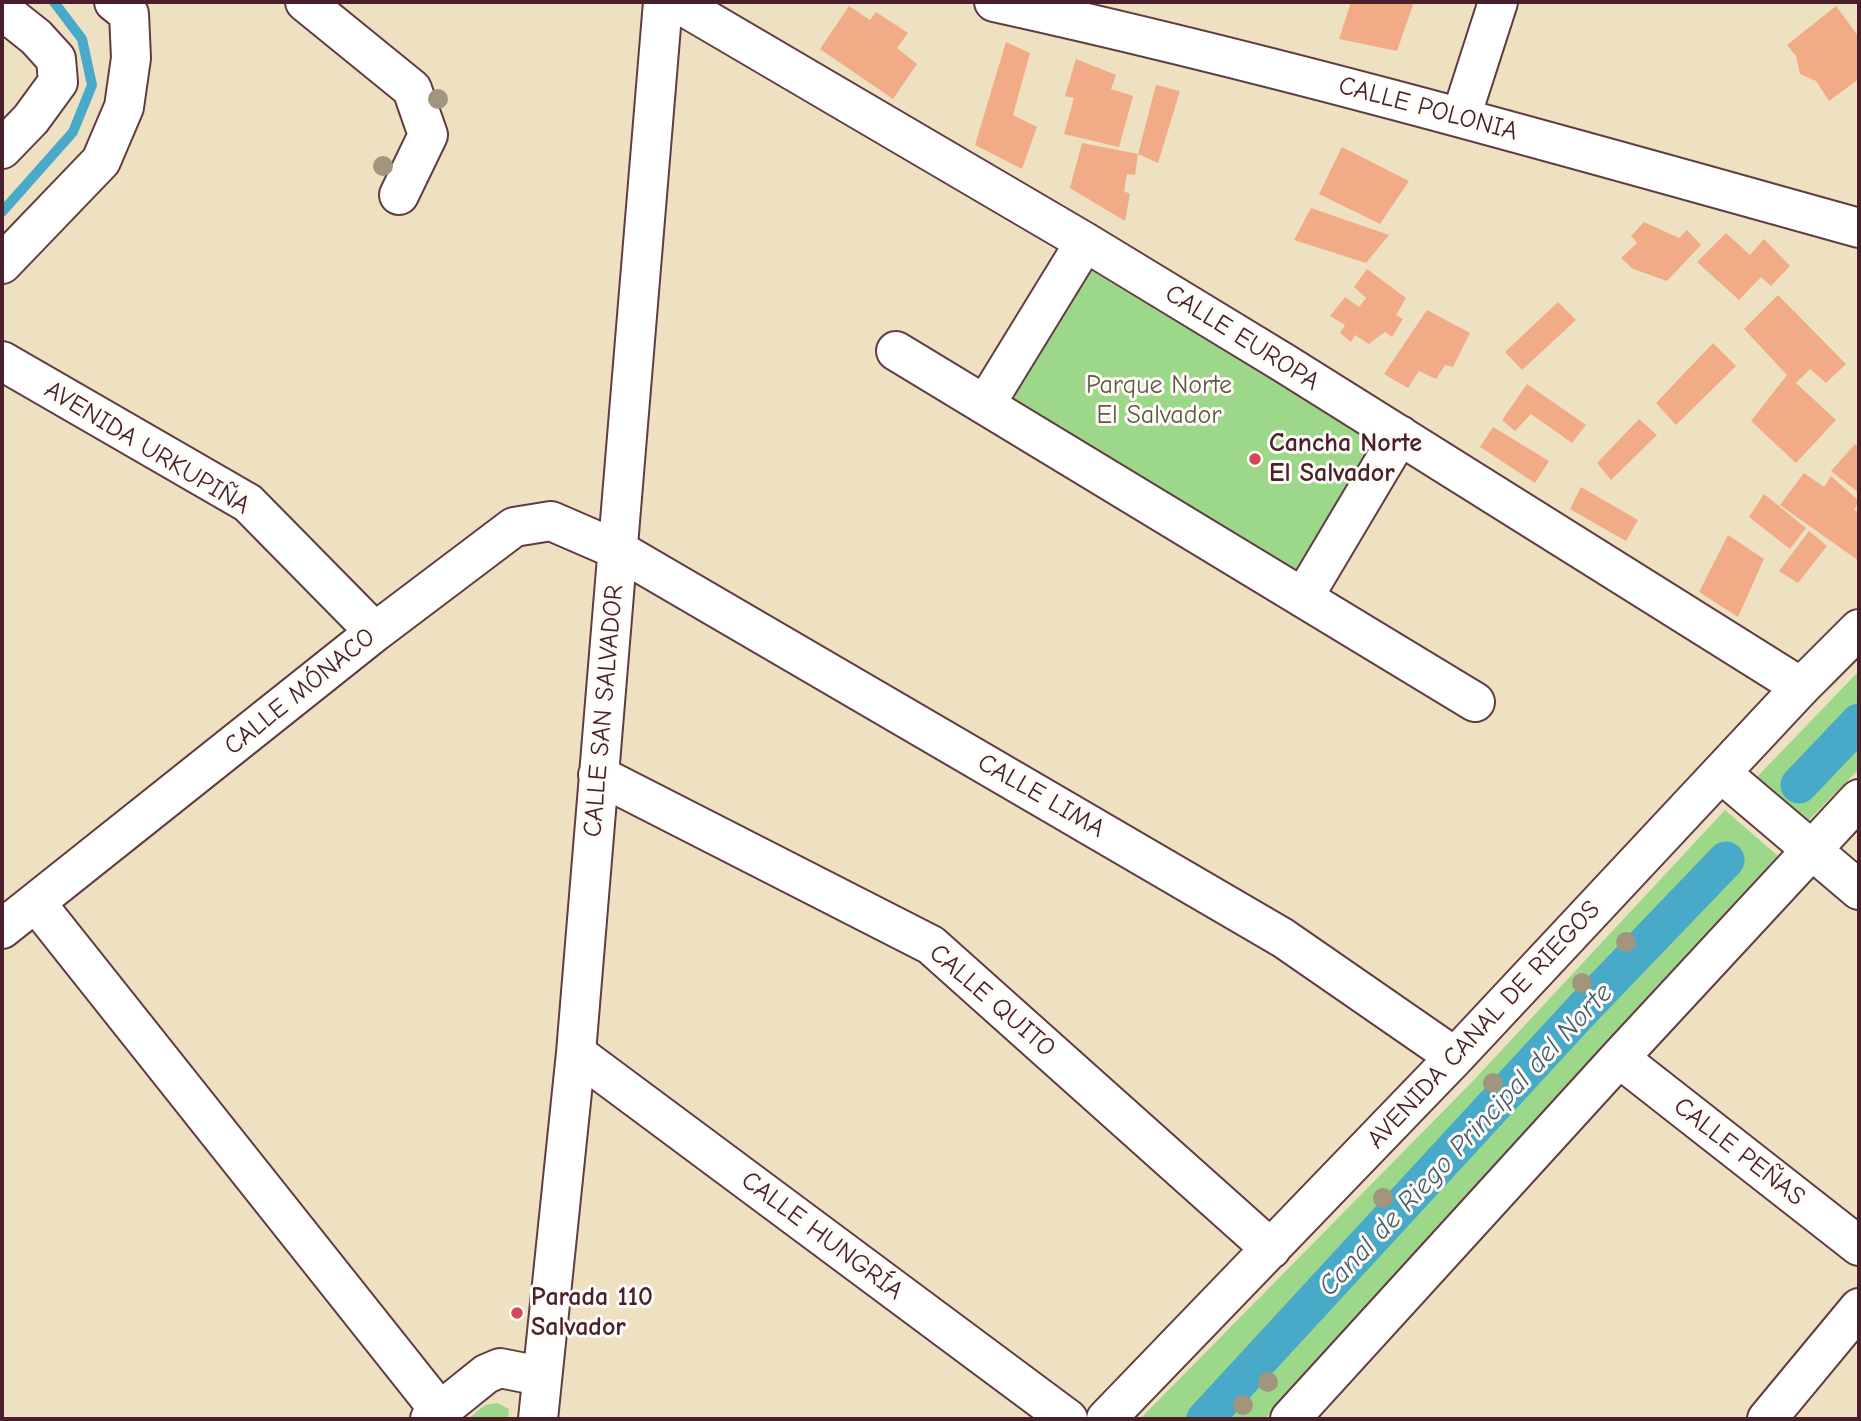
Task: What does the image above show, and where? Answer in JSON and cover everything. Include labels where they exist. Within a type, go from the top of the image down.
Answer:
[{"type":"street","points":[[305,2],[412,89],[428,135],[399,195]]},
{"type":"street","name":"CALLE SAN SALVADOR","points":[[538,1419],[576,1054],[663,2]]},
{"type":"street","name":"CALLE EUROPA","points":[[676,2],[1085,242],[1400,435],[1801,687]]},
{"type":"street","name":"CALLE POLONIA","points":[[994,2],[1118,15],[1461,117],[1859,228]]},
{"type":"street","points":[[1461,117],[1498,2]]},
{"type":"street","points":[[2,264],[101,161],[124,107],[131,58],[129,6]]},
{"type":"street","points":[[2,10],[36,37],[56,59],[58,82],[31,119],[2,149]]},
{"type":"street","points":[[985,405],[1085,242]]},
{"type":"street","points":[[896,351],[1475,702]]},
{"type":"street","name":"AVENIDA URKUPIÑA","points":[[2,361],[247,503],[375,632]]},
{"type":"street","points":[[1303,597],[1400,435]]},
{"type":"street","name":"CALLE MÓNACO","points":[[2,929],[375,632],[514,527],[551,521],[618,550]]},
{"type":"street","name":"CALLE LIMA","points":[[618,550],[1283,938],[1455,1057]]},
{"type":"street","name":"AVENIDA CANAL DE RIEGOS","points":[[1106,1419],[1455,1057],[1801,687],[1859,629]]},
{"type":"street","points":[[1721,773],[1859,890]]},
{"type":"street","name":"CALLE QUITO","points":[[598,775],[931,945],[1271,1249]]},
{"type":"street","points":[[1290,1419],[1859,799]]},
{"type":"street","points":[[36,903],[435,1415],[486,1374],[500,1368],[541,1376]]},
{"type":"street","name":"CALLE HUNGRÍA","points":[[576,1054],[1068,1419]]},
{"type":"street","name":"CALLE PEÑAS","points":[[1619,1058],[1859,1246]]},
{"type":"street","points":[[1768,1419],[1859,1308]]},
{"type":"green space","name":"Parque Norte El Salvador","points":[[1089,269],[1379,444],[1300,576],[1011,401]]},
{"type":"green space","points":[[1859,671],[1859,769],[1808,821],[1756,778]]},
{"type":"green space","points":[[1725,810],[1778,856],[1265,1419],[1140,1419],[1472,1082]]},
{"type":"green space","points":[[497,1403],[509,1409],[508,1419],[468,1419],[485,1405]]},
{"type":"building","points":[[1351,2],[1414,2],[1397,51],[1339,39]]},
{"type":"building","points":[[849,6],[870,20],[876,12],[908,33],[897,48],[917,64],[893,99],[820,49]]},
{"type":"building","points":[[1836,6],[1859,37],[1859,79],[1829,101],[1816,81],[1800,74],[1796,56],[1787,45]]},
{"type":"building","points":[[1006,42],[1030,53],[1013,115],[1037,127],[1022,169],[975,145]]},
{"type":"building","points":[[1076,59],[1116,75],[1111,89],[1133,96],[1119,147],[1064,134],[1074,98],[1065,96]]},
{"type":"building","points":[[1156,85],[1180,91],[1158,163],[1138,154]]},
{"type":"building","points":[[1082,143],[1138,154],[1135,175],[1127,174],[1124,191],[1130,194],[1125,221],[1070,188]]},
{"type":"building","points":[[1342,147],[1409,181],[1380,224],[1319,194]]},
{"type":"building","points":[[1311,208],[1389,235],[1366,263],[1294,240]]},
{"type":"building","points":[[1644,222],[1679,238],[1687,230],[1701,245],[1667,281],[1633,269],[1621,258],[1637,243],[1631,236]]},
{"type":"building","points":[[1726,233],[1750,255],[1764,239],[1790,266],[1771,286],[1761,277],[1739,300],[1697,262]]},
{"type":"building","points":[[1367,269],[1406,298],[1396,315],[1403,319],[1392,337],[1385,332],[1369,344],[1355,335],[1351,342],[1340,333],[1345,325],[1330,316],[1345,297],[1359,307],[1366,298],[1354,287]]},
{"type":"building","points":[[1778,295],[1846,364],[1826,383],[1810,369],[1796,383],[1836,420],[1796,463],[1751,421],[1787,375],[1744,329]]},
{"type":"building","points":[[1558,302],[1576,320],[1522,370],[1505,352]]},
{"type":"building","points":[[1427,310],[1470,333],[1453,367],[1445,365],[1436,379],[1419,371],[1408,388],[1384,374]]},
{"type":"building","points":[[1713,343],[1736,366],[1676,425],[1656,403]]},
{"type":"building","points":[[1527,384],[1586,425],[1572,443],[1531,414],[1515,431],[1502,420]]},
{"type":"building","points":[[1639,419],[1657,435],[1611,480],[1597,463]]},
{"type":"building","points":[[1493,427],[1549,461],[1535,483],[1480,447]]},
{"type":"building","points":[[1855,444],[1859,448],[1859,493],[1831,471]]},
{"type":"building","points":[[1804,473],[1824,487],[1831,476],[1859,501],[1854,510],[1859,513],[1859,561],[1780,505]]},
{"type":"building","points":[[1581,487],[1638,520],[1626,541],[1570,509]]},
{"type":"building","points":[[1764,494],[1806,528],[1790,549],[1749,517]]},
{"type":"building","points":[[1809,531],[1827,546],[1798,583],[1779,571]]},
{"type":"building","points":[[1728,535],[1764,559],[1738,617],[1699,592]]},
{"type":"waterway","points":[[2,212],[73,132],[92,85],[82,39],[54,2]]},
{"type":"waterway","name":"Canal de Riego Principal del Norte","points":[[1799,785],[1859,722]]},
{"type":"waterway","name":"Canal de Riego Principal del Norte","points":[[1205,1419],[1582,1010],[1726,860]]},
{"type":"place","name":"Cancha Norte El Salvador","points":[[1255,459]]},
{"type":"place","name":"Parada 110 Salvador","points":[[517,1313]]}]
